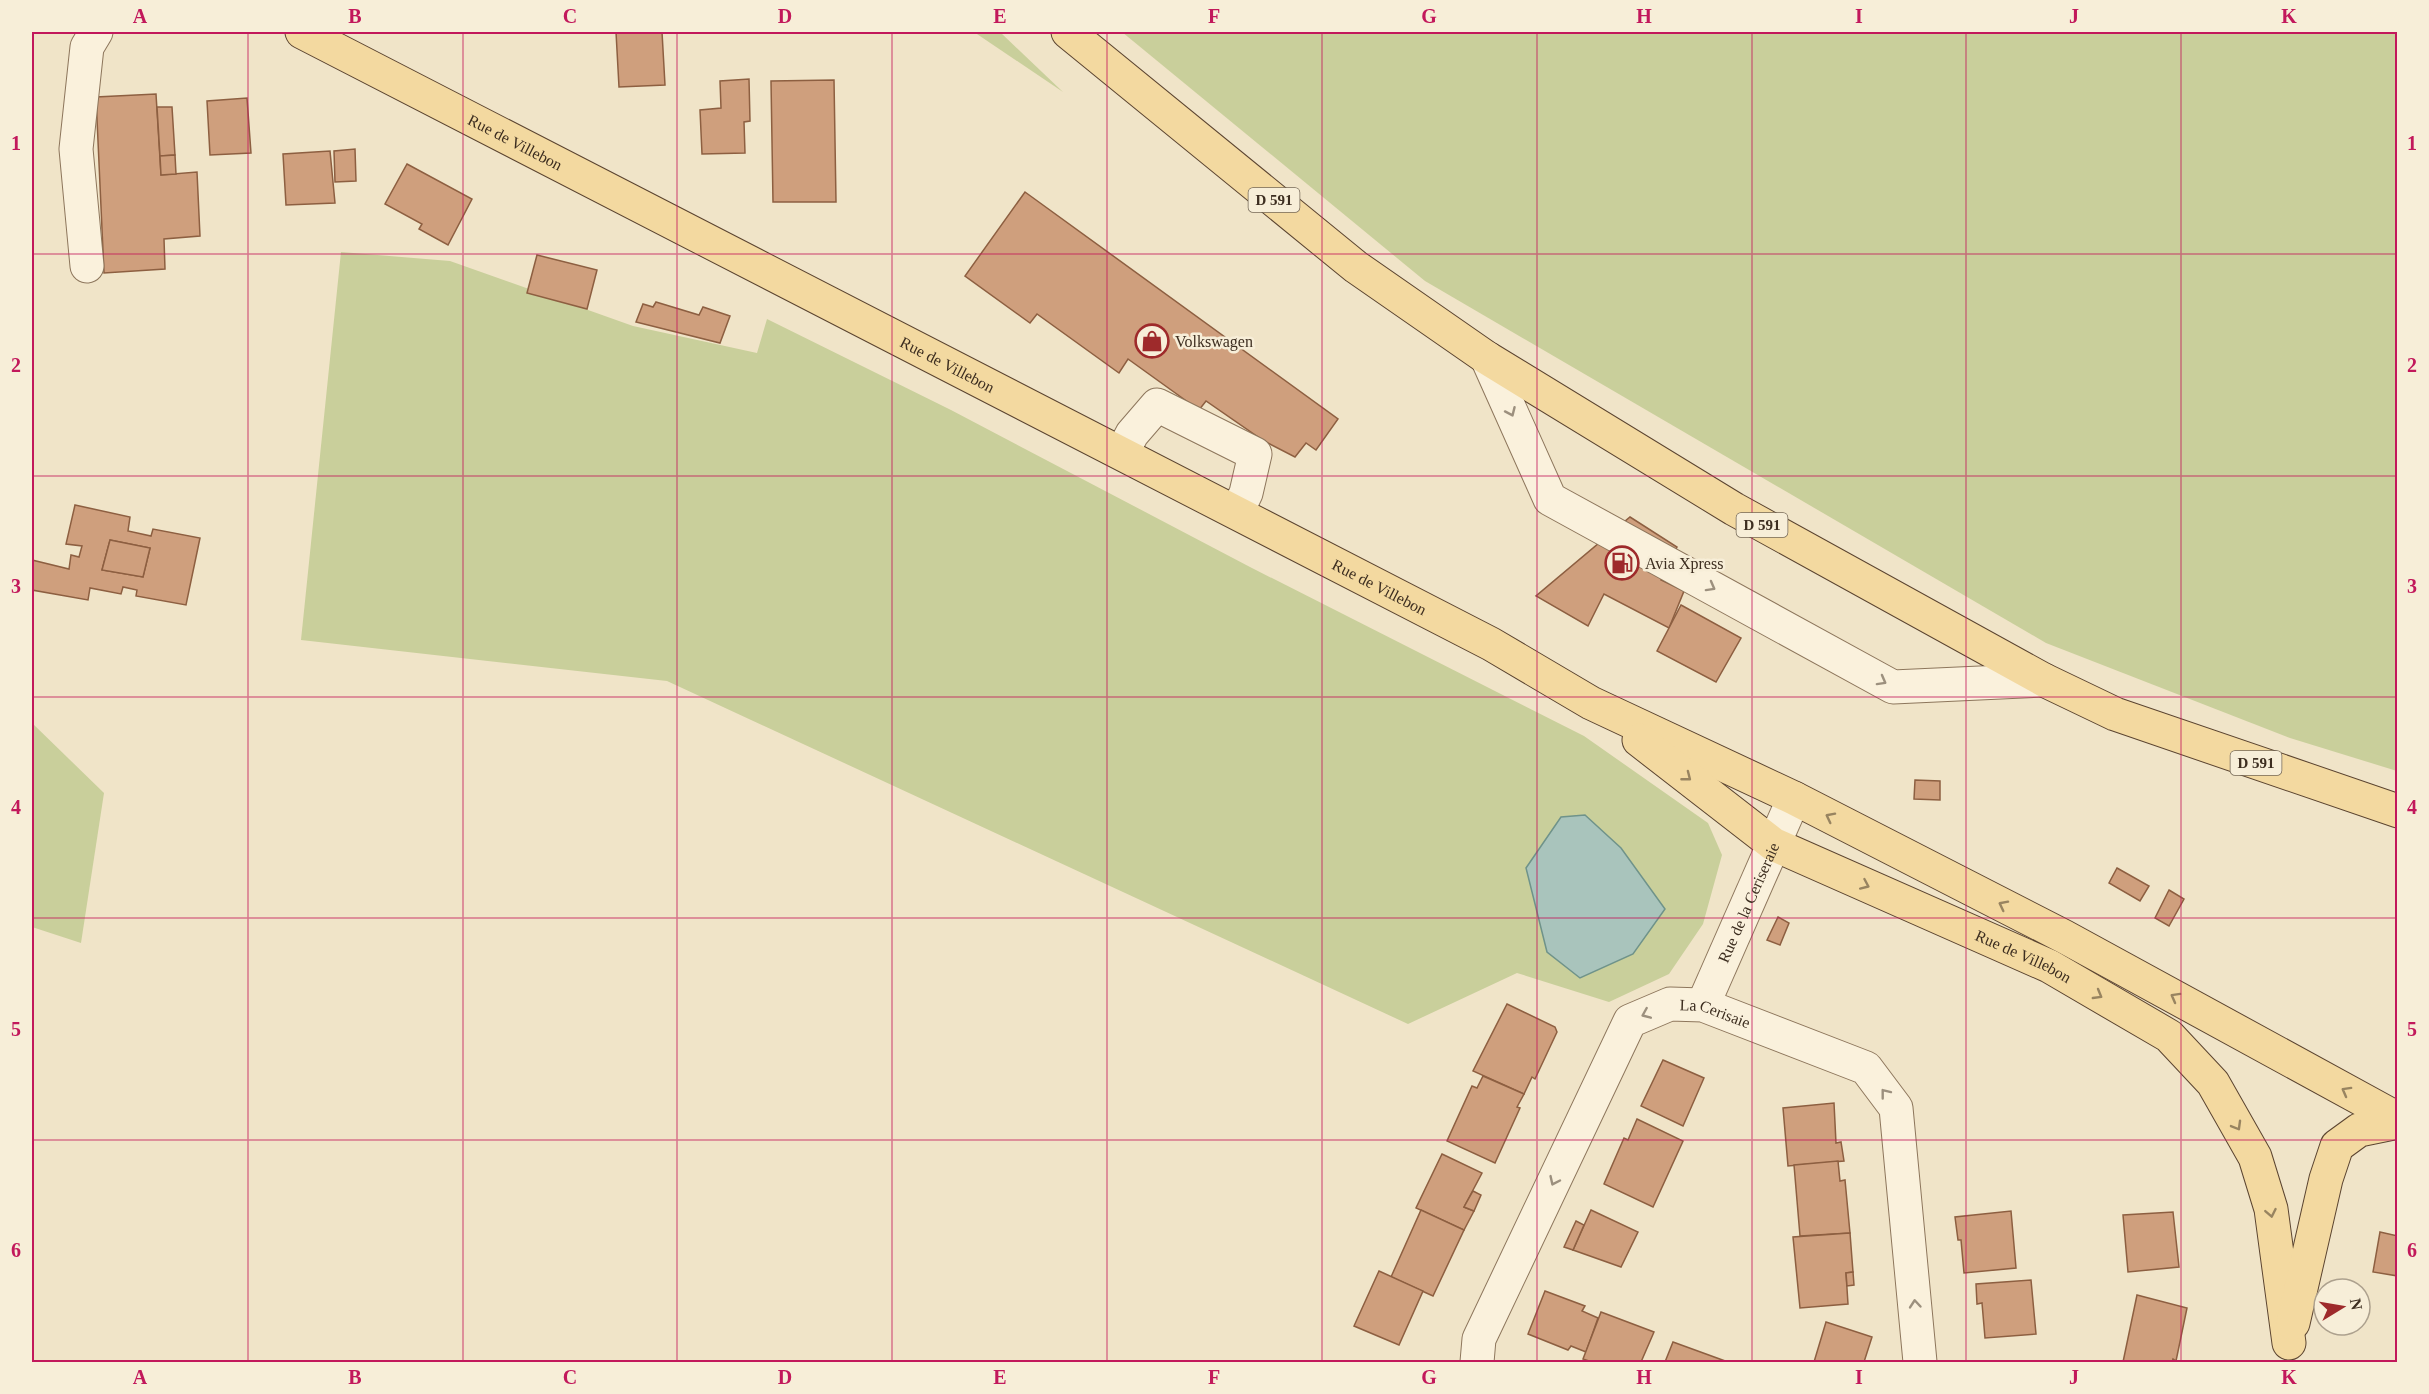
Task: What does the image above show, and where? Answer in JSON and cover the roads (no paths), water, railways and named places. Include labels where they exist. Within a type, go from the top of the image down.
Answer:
[{"type":"main road","name":"Rue de Villebon","points":[[302,32],[1491,644],[1591,703],[1794,798],[2065,937],[2397,1121]]},
{"type":"main road","name":"D 591","points":[[1068,32],[1356,267],[1487,358],[1734,510],[2044,680],[2115,714],[2397,812]]},
{"type":"main road","name":"Rue de Villebon","points":[[1591,703],[1773,844],[2049,966],[2169,1036],[2213,1083],[2254,1156],[2271,1209],[2287,1353]]},
{"type":"main road","name":"Rue de Villebon","points":[[2287,1353],[2326,1179],[2337,1146],[2359,1130],[2397,1121]]},
{"type":"street","points":[[87,266],[76,149],[87,47],[96,32]]},
{"type":"street","points":[[1487,358],[1550,498],[1893,687],[2044,680]]},
{"type":"street","points":[[1122,453],[1132,434],[1157,405],[1255,454],[1246,493],[1237,512]]},
{"type":"street","name":"Rue de la Ceriseraie","points":[[1703,1005],[1794,798]]},
{"type":"street","name":"La Cerisaie","points":[[1478,1362],[1479,1339],[1630,1021],[1670,1004],[1703,1005],[1866,1068],[1896,1108],[1920,1362]]},
{"type":"water","points":[[1585,815],[1621,848],[1665,909],[1633,954],[1580,978],[1547,952],[1526,868],[1561,817]]},
{"type":"place","name":"Volkswagen","points":[[1152,341]]},
{"type":"place","name":"Avia Xpress","points":[[1622,563]]}]
